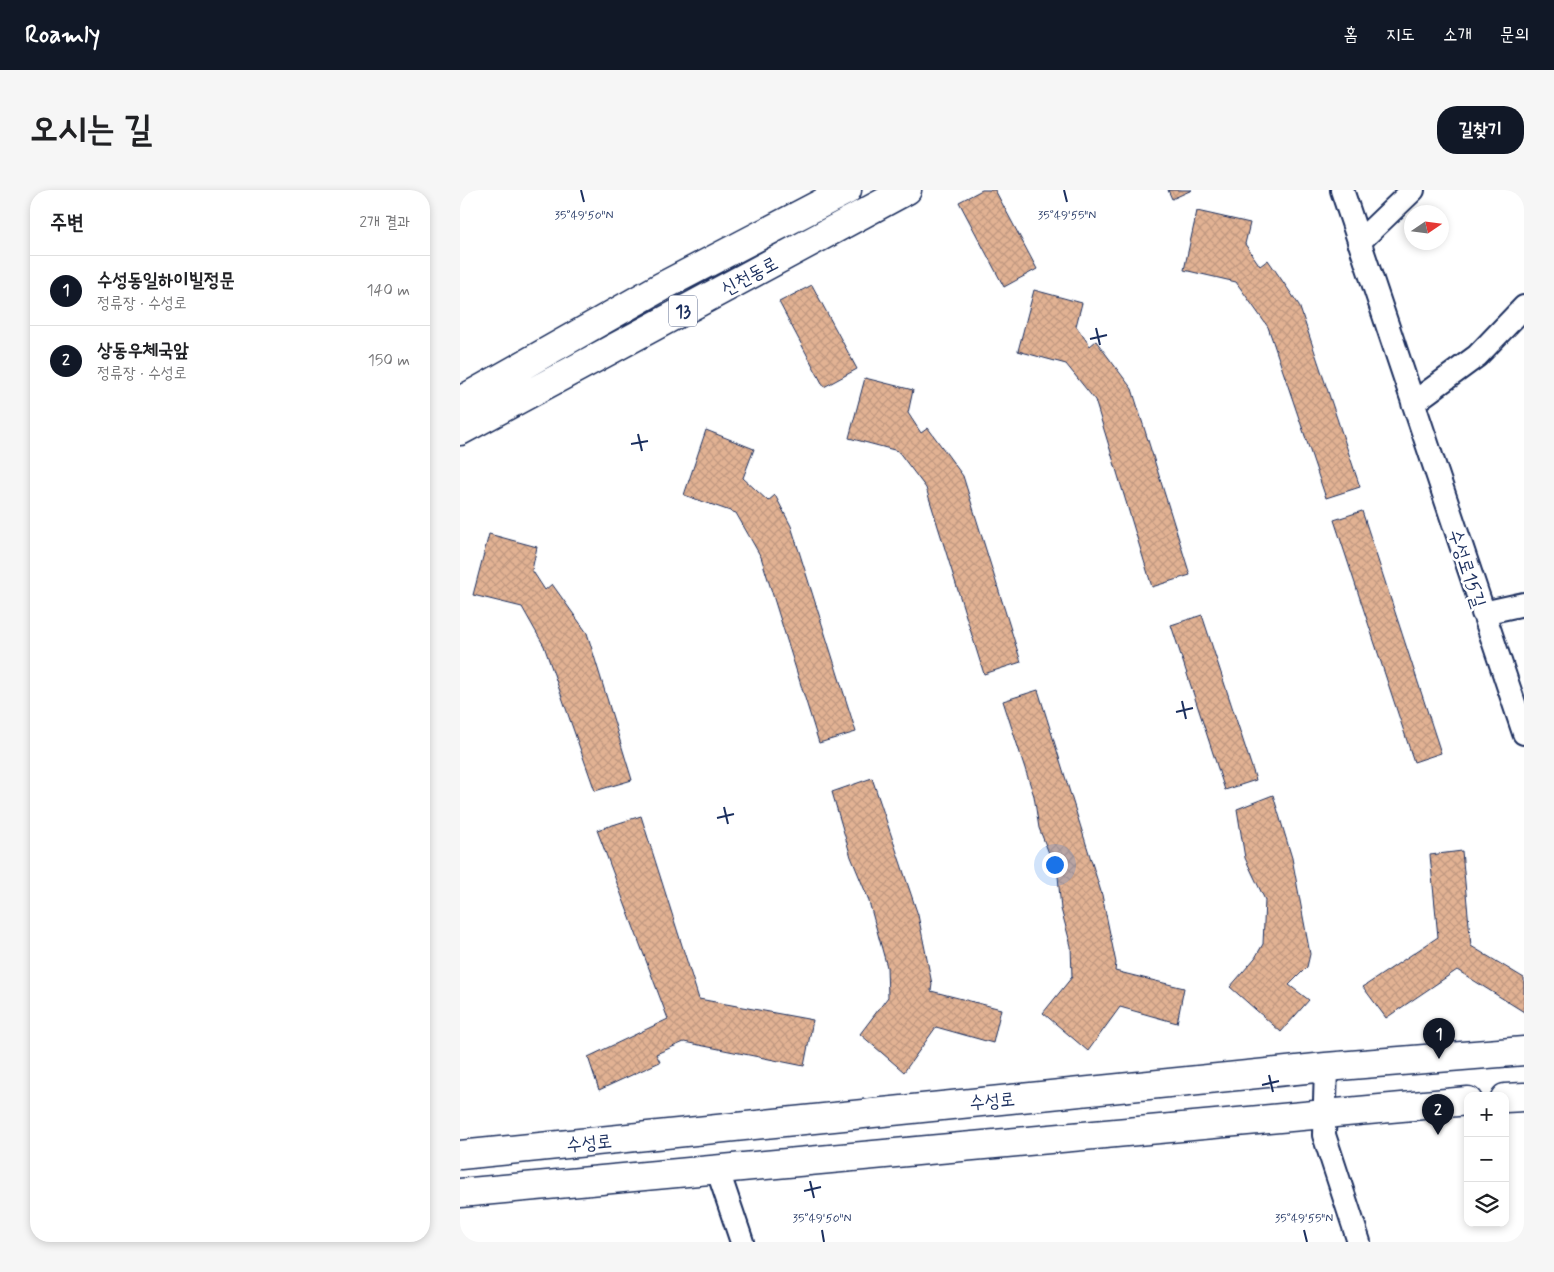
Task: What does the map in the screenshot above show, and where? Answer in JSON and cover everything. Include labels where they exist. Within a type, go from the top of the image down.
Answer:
[{"type":"main road","name":"신천동로","points":[[460,401],[661,287],[847,190]]},
{"type":"main road","name":"신천동로","points":[[460,431],[907,190]]},
{"type":"main road","name":"수성로","points":[[460,1155],[1326,1067],[1524,1051]]},
{"type":"main road","points":[[1509,1098],[1524,1097]]},
{"type":"main road","name":"수성로","points":[[460,1192],[718,1171],[1464,1101]]},
{"type":"street","name":"수성로15길","points":[[1342,190],[1524,733]]},
{"type":"street","points":[[1359,242],[1413,190]]},
{"type":"street","points":[[1413,403],[1477,356],[1524,307]]},
{"type":"street","points":[[1483,613],[1524,604]]},
{"type":"street","points":[[1326,1067],[1324,1135],[1359,1242]]},
{"type":"street","points":[[718,1171],[742,1242]]},
{"type":"building","points":[[982,190],[995,190],[1037,269],[1004,287],[959,202]]},
{"type":"building","points":[[1168,190],[1192,190],[1172,199]]},
{"type":"building","points":[[1197,211],[1250,223],[1245,244],[1260,266],[1268,260],[1299,305],[1360,487],[1326,498],[1268,327],[1236,282],[1184,270]]},
{"type":"building","points":[[812,285],[857,369],[824,387],[779,302]]},
{"type":"building","points":[[1034,290],[1082,303],[1076,326],[1090,346],[1096,341],[1132,389],[1190,575],[1152,587],[1095,400],[1066,364],[1018,351]]},
{"type":"building","points":[[865,378],[913,390],[908,413],[921,433],[928,428],[963,476],[1021,662],[984,674],[926,488],[898,451],[849,438]]},
{"type":"building","points":[[706,430],[754,449],[743,478],[768,501],[775,495],[791,526],[856,732],[819,743],[761,557],[736,513],[684,495]]},
{"type":"building","points":[[1362,511],[1441,753],[1414,762],[1334,520]]},
{"type":"building","points":[[489,534],[537,547],[532,570],[545,590],[552,584],[587,633],[632,780],[595,791],[544,646],[522,607],[473,595]]},
{"type":"building","points":[[1202,615],[1256,780],[1225,790],[1171,625]]},
{"type":"building","points":[[1038,690],[1102,895],[1116,963],[1115,971],[1184,988],[1177,1023],[1120,1007],[1088,1051],[1043,1013],[1072,977],[1071,946],[1061,909],[1058,876],[1039,828],[1034,796],[1003,701]]},
{"type":"building","points":[[872,778],[918,915],[932,984],[931,991],[1001,1009],[993,1043],[936,1027],[904,1072],[860,1034],[888,997],[887,967],[868,898],[851,857],[832,792]]},
{"type":"building","points":[[1273,795],[1292,858],[1310,954],[1307,967],[1289,985],[1309,1000],[1281,1032],[1230,987],[1255,958],[1263,944],[1265,900],[1245,858],[1237,809]]},
{"type":"building","points":[[641,816],[699,999],[813,1020],[804,1066],[684,1042],[656,1054],[660,1062],[599,1090],[588,1057],[668,1019],[597,830]]},
{"type":"building","points":[[1462,851],[1471,946],[1524,978],[1524,1012],[1457,970],[1386,1018],[1363,987],[1438,937],[1430,855]]},
{"type":"place","name":"수성동일하이빌정문","points":[[1439,1059]]},
{"type":"place","name":"상동우체국앞","points":[[1438,1135]]}]
